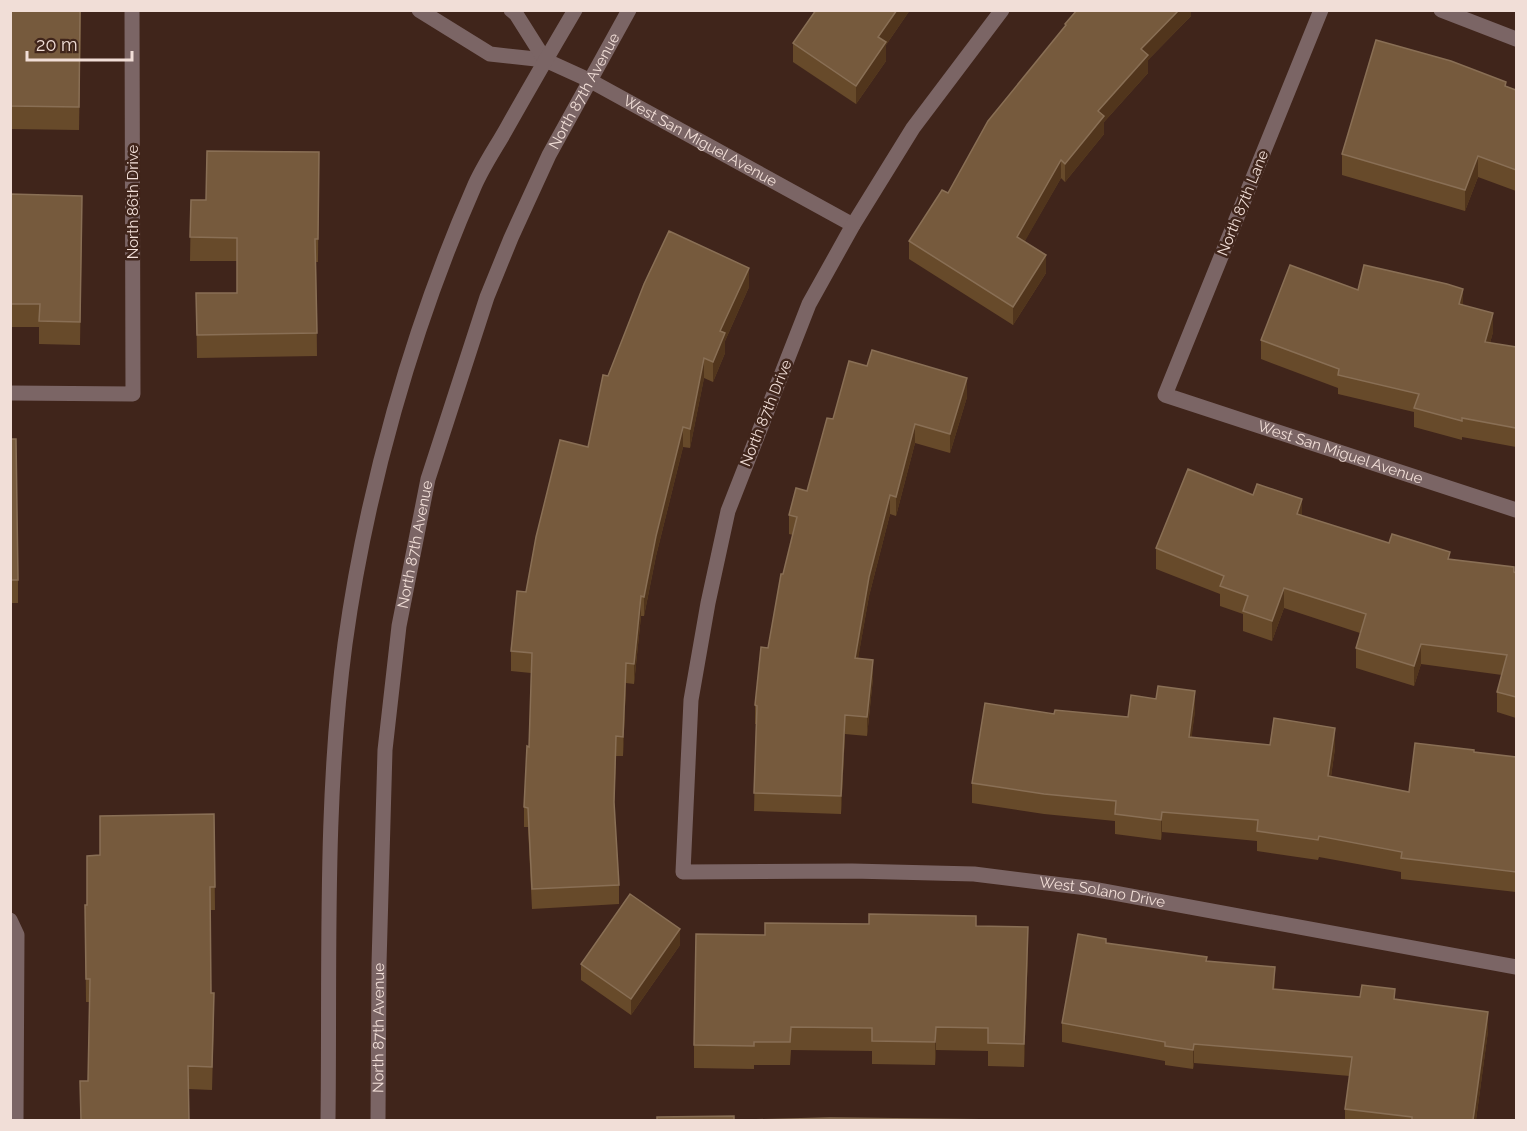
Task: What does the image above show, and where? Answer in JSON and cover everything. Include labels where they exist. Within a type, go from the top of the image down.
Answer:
[{"type":"street","name":"North 86th Drive","points":[[10,393],[133,394],[132,10]]},
{"type":"street","name":"West San Miguel Avenue","points":[[419,10],[490,54],[545,60],[589,80],[853,225]]},
{"type":"street","points":[[511,10],[516,14],[545,60]]},
{"type":"street","points":[[328,1120],[329,879],[335,756],[345,646],[360,553],[386,444],[428,302],[475,184],[575,10]]},
{"type":"street","name":"North 87th Avenue","points":[[378,1120],[379,964],[385,750],[399,626],[428,479],[487,297],[511,238],[549,155],[629,10]]},
{"type":"street","name":"North 87th Drive","points":[[683,872],[691,700],[708,603],[728,511],[809,304],[853,225],[913,128],[1002,10]]},
{"type":"street","name":"North 87th Lane","points":[[1165,395],[1321,10]]},
{"type":"street","points":[[1441,10],[1516,39]]},
{"type":"street","name":"West San Miguel Avenue","points":[[1165,395],[1516,510]]},
{"type":"street","name":"West Solano Drive","points":[[683,872],[852,871],[974,874],[1087,888],[1516,967]]},
{"type":"street","points":[[10,920],[17,935],[16,1120]]},
{"type":"building","points":[[10,10],[80,10],[79,107],[10,106]]},
{"type":"building","points":[[816,10],[897,10],[878,37],[886,42],[856,86],[793,43]]},
{"type":"building","points":[[1077,10],[1179,10],[1141,49],[1148,55],[1098,111],[1104,116],[1065,164],[1061,160],[1017,237],[1046,255],[1013,307],[909,241],[942,190],[948,193],[988,121]]},
{"type":"building","points":[[1376,40],[1451,61],[1506,82],[1505,86],[1516,90],[1516,170],[1478,156],[1465,190],[1342,154]]},
{"type":"building","points":[[207,151],[319,152],[318,239],[315,239],[317,333],[197,335],[196,293],[237,293],[237,238],[190,237],[191,200],[206,200]]},
{"type":"building","points":[[10,194],[82,196],[80,322],[39,321],[40,304],[10,304]]},
{"type":"building","points":[[669,231],[749,268],[720,331],[725,333],[713,362],[704,358],[690,429],[683,427],[656,536],[644,597],[641,596],[634,664],[626,663],[623,737],[616,736],[614,802],[619,885],[532,889],[528,808],[524,807],[527,746],[529,747],[532,653],[511,651],[517,591],[526,592],[536,537],[560,440],[588,447],[603,375],[608,376],[644,284]]},
{"type":"building","points":[[1290,265],[1358,290],[1364,265],[1463,289],[1459,304],[1493,313],[1485,342],[1516,347],[1516,428],[1462,418],[1462,421],[1414,408],[1419,394],[1338,375],[1339,369],[1261,340]]},
{"type":"building","points":[[872,350],[967,378],[950,434],[915,424],[896,497],[890,495],[869,577],[855,658],[873,660],[867,717],[845,715],[841,796],[754,793],[757,706],[755,705],[761,647],[768,648],[781,574],[783,574],[797,517],[789,515],[796,488],[807,491],[827,418],[833,419],[849,361],[867,366]]},
{"type":"building","points":[[10,439],[16,439],[18,580],[10,580]]},
{"type":"building","points":[[1188,469],[1253,495],[1257,484],[1302,499],[1297,514],[1389,543],[1392,534],[1450,552],[1448,559],[1514,567],[1516,573],[1516,697],[1497,692],[1507,655],[1421,644],[1414,666],[1356,648],[1366,614],[1284,588],[1272,621],[1243,611],[1248,596],[1220,586],[1224,576],[1156,548]]},
{"type":"building","points":[[1158,686],[1195,691],[1189,737],[1270,745],[1274,718],[1335,728],[1328,776],[1409,792],[1415,743],[1516,757],[1516,872],[1401,858],[1402,852],[1319,836],[1318,840],[1257,831],[1258,820],[1162,812],[1161,820],[1115,814],[1116,801],[1044,794],[972,783],[985,703],[1054,714],[1055,710],[1128,717],[1131,695],[1156,699]]},
{"type":"building","points":[[214,814],[215,887],[210,887],[211,993],[214,993],[212,1067],[188,1066],[189,1120],[81,1120],[80,1081],[88,1081],[90,979],[86,979],[87,856],[100,855],[100,816]]},
{"type":"building","points":[[630,894],[680,929],[631,999],[581,964]]},
{"type":"building","points":[[869,914],[976,916],[976,926],[1028,927],[1024,1044],[988,1043],[988,1028],[936,1027],[935,1042],[872,1041],[872,1028],[791,1027],[790,1042],[754,1042],[754,1046],[694,1045],[696,934],[765,935],[765,923],[869,924]]},
{"type":"building","points":[[1078,934],[1106,939],[1106,943],[1207,957],[1206,961],[1275,967],[1273,989],[1360,997],[1362,985],[1395,989],[1394,999],[1488,1012],[1473,1120],[1412,1120],[1412,1117],[1345,1109],[1352,1057],[1194,1044],[1193,1050],[1165,1046],[1165,1042],[1062,1023]]},
{"type":"building","points":[[734,1116],[734,1120],[657,1120],[657,1117]]},
{"type":"building","points":[[830,1118],[1002,1120],[748,1120]]}]
